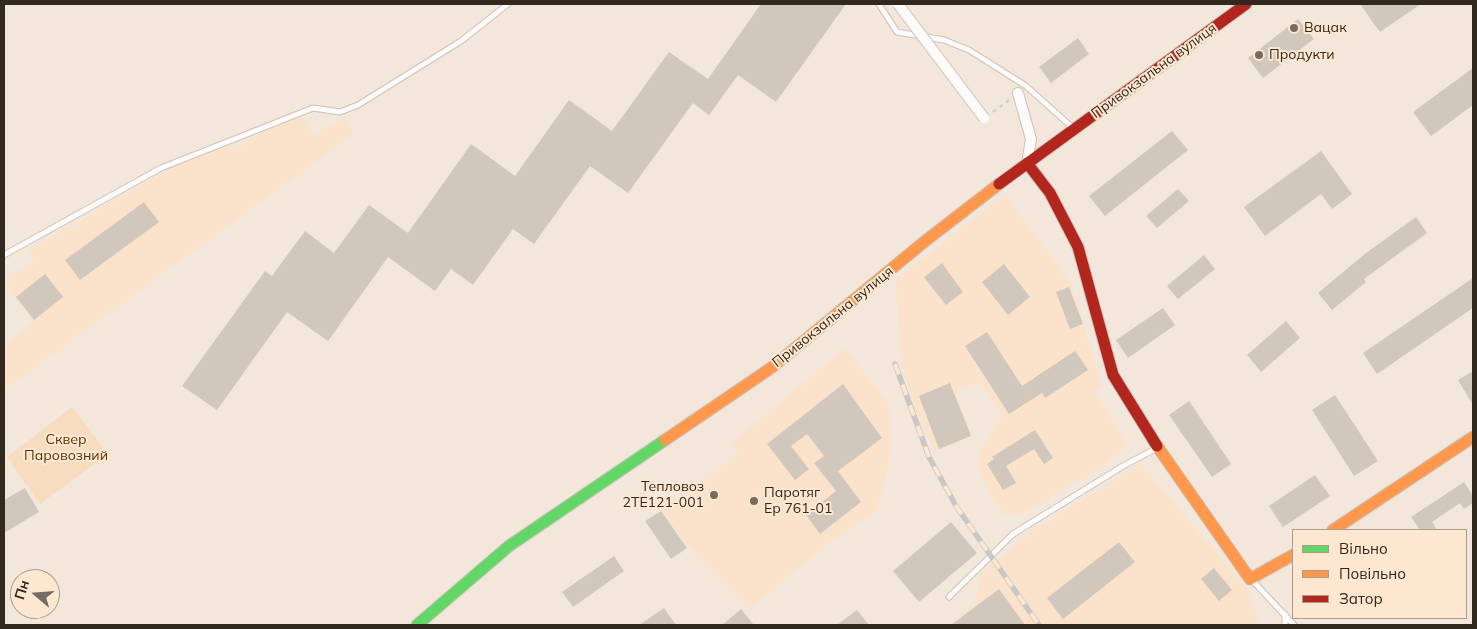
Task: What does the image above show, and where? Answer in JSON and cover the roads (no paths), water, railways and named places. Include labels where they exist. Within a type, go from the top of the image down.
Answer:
[{"type":"street","points":[[898,4],[984,118]]},
{"type":"street","name":"Привокзальна вулиця","points":[[417,625],[475,573],[509,546],[772,368],[924,242],[1027,163],[1246,4]]},
{"type":"street","points":[[1018,93],[1031,139],[1027,163],[1050,193],[1078,247],[1113,375],[1158,448],[1250,579],[1292,556]]},
{"type":"street","points":[[1335,529],[1473,437]]},
{"type":"lane","points":[[4,256],[161,168],[313,108],[340,112],[358,105],[461,41],[508,4]]},
{"type":"lane","points":[[879,4],[897,32],[944,40],[969,50],[1026,86],[1074,129]]},
{"type":"lane","points":[[949,597],[1013,534],[1123,466],[1158,448]]},
{"type":"lane","points":[[1250,579],[1294,625]]},
{"type":"lane","points":[[1285,614],[1285,625]]},
{"type":"railway","points":[[895,364],[929,457],[956,506],[1039,625]]},
{"type":"place","name":"Вацак","points":[[1294,28]]},
{"type":"place","name":"Продукти","points":[[1259,55]]},
{"type":"place","name":"Тепловоз 2ТЕ121-001","points":[[714,495]]},
{"type":"place","name":"Паротяг Ер 761-01","points":[[754,501]]},
{"type":"park label","name":"Сквер Паровозний","points":[[66,448]]}]
